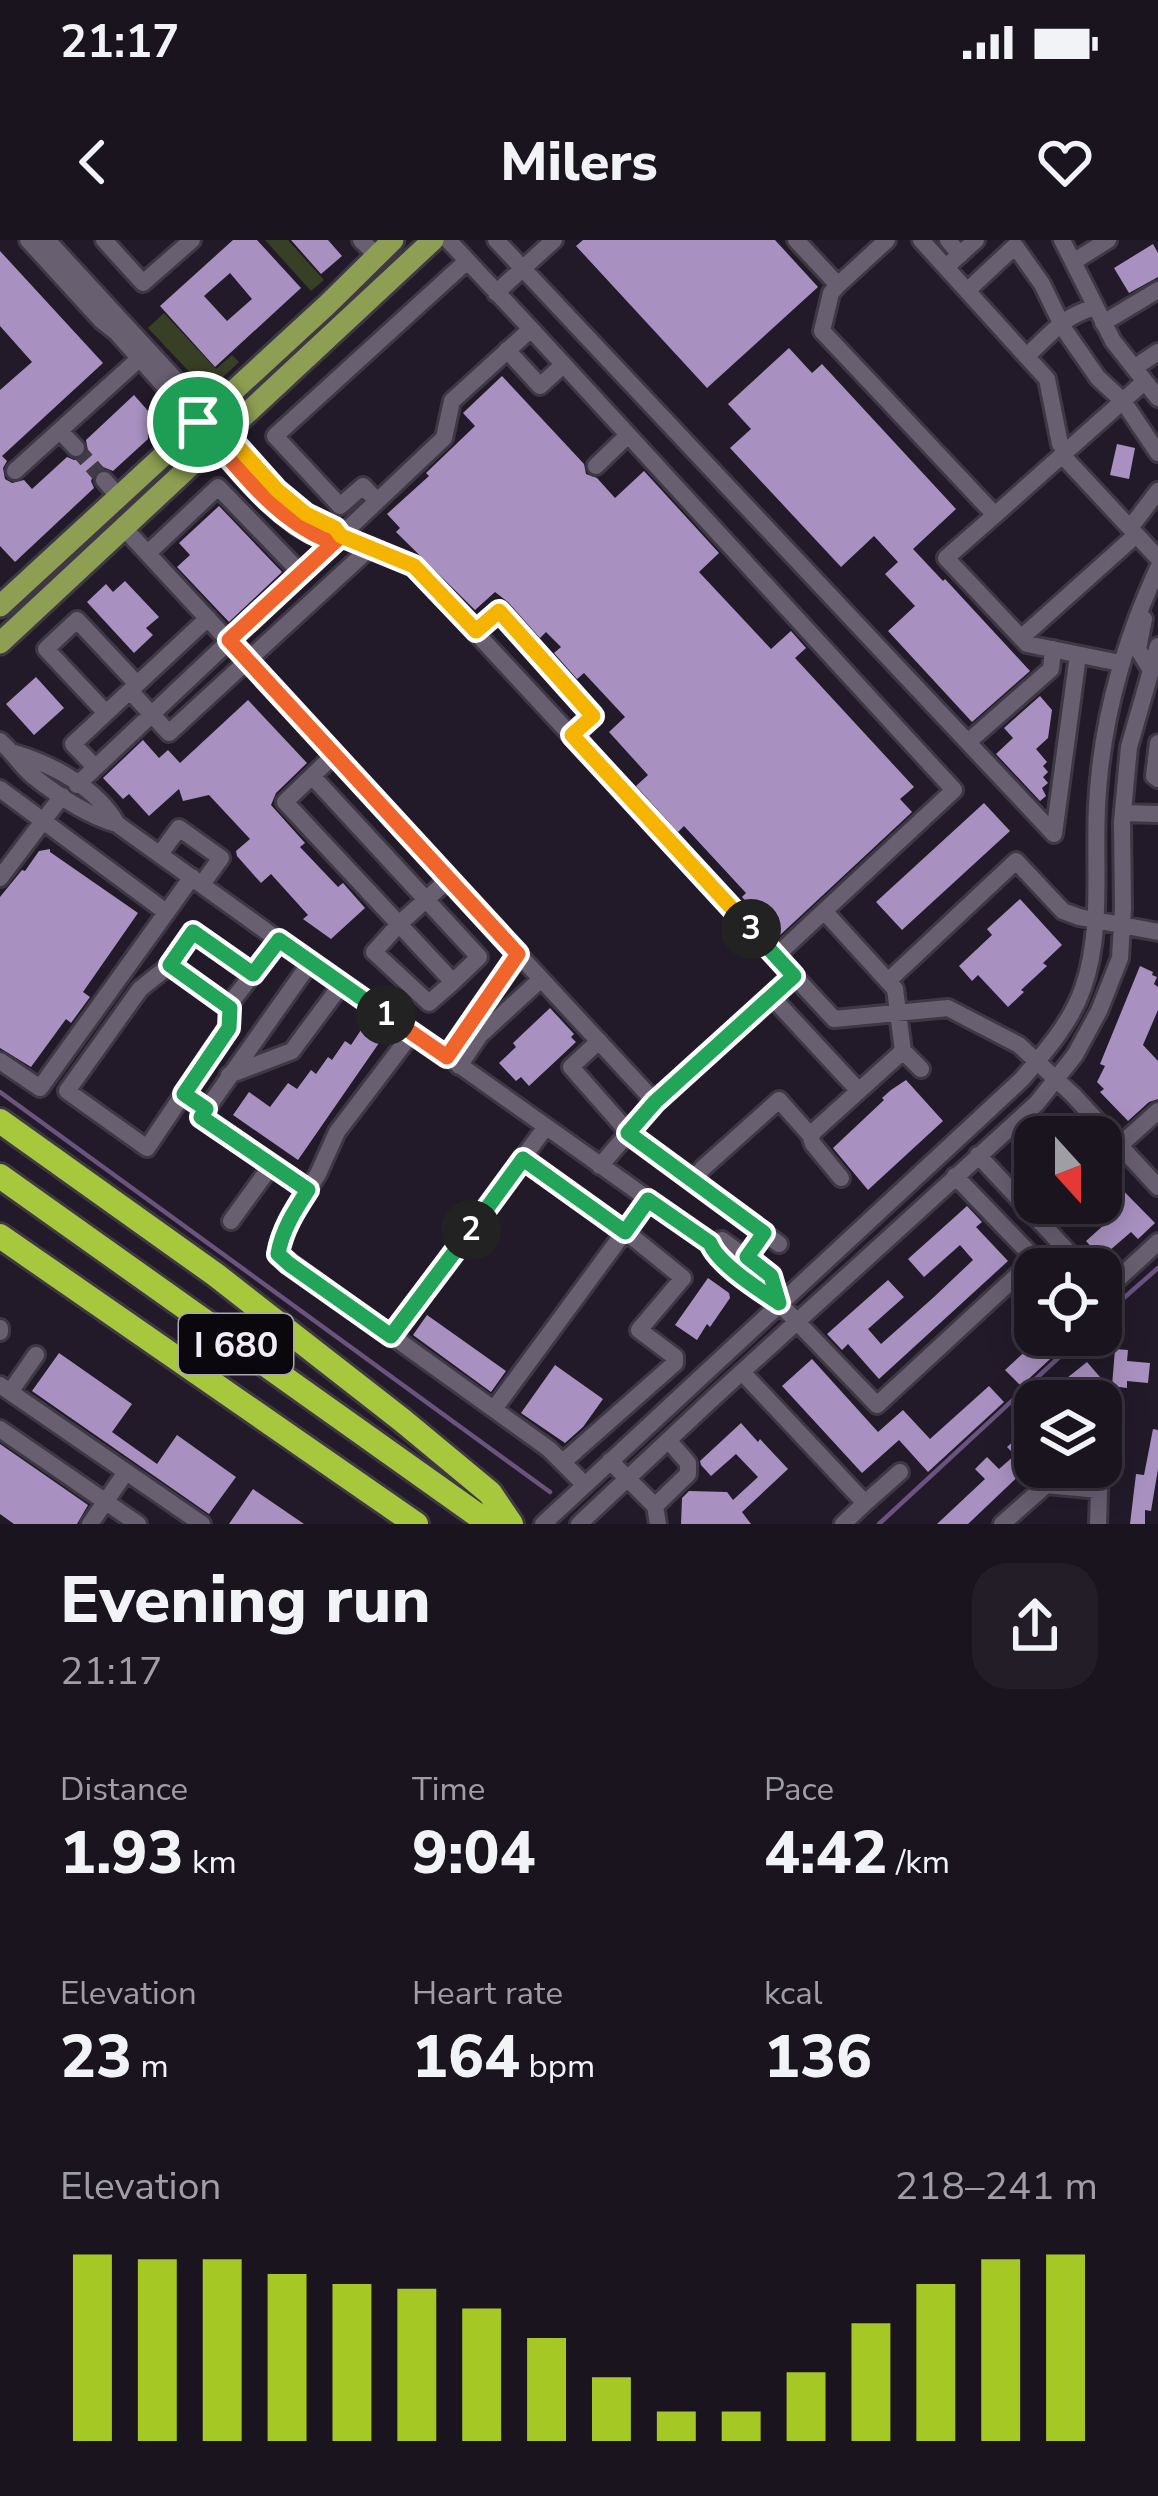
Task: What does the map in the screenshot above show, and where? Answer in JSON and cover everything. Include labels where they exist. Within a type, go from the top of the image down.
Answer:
[{"type":"highway","points":[[0,1121],[303,1342],[484,1510],[511,1524]]},
{"type":"highway","name":"I 680","points":[[0,1176],[484,1510]]},
{"type":"highway","name":"I 680","points":[[0,1236],[416,1524]]},
{"type":"main road","points":[[0,643],[433,240]]},
{"type":"main road","points":[[0,606],[111,488],[203,418],[328,304],[377,245]]},
{"type":"street","points":[[28,240],[203,418]]},
{"type":"street","points":[[47,240],[220,437],[277,490],[341,536],[414,566],[834,1019],[948,1008],[1019,1045],[1088,1116]]},
{"type":"street","points":[[104,240],[143,283],[192,240]]},
{"type":"street","points":[[448,240],[954,790],[776,956]]},
{"type":"street","points":[[377,501],[363,486],[340,506],[275,436],[497,240],[1054,834],[1078,655]]},
{"type":"street","points":[[496,293],[554,240]]},
{"type":"street","points":[[796,240],[838,285]]},
{"type":"street","points":[[887,240],[831,293],[822,331],[994,515]]},
{"type":"street","points":[[921,240],[951,254],[967,291],[1047,379],[1064,453],[1158,558]]},
{"type":"street","points":[[951,254],[976,240]]},
{"type":"street","points":[[1062,240],[1113,341],[1150,388]]},
{"type":"street","points":[[1073,262],[1108,240]]},
{"type":"street","points":[[967,291],[1016,243],[1064,328],[1158,453]]},
{"type":"street","points":[[1029,358],[1038,358],[1064,328],[1158,290]]},
{"type":"street","points":[[0,878],[69,790],[444,438],[452,400],[531,329]]},
{"type":"street","points":[[507,350],[540,386],[563,364]]},
{"type":"street","points":[[1150,388],[1158,352]]},
{"type":"street","points":[[15,471],[140,358]]},
{"type":"street","points":[[1120,663],[1027,644],[946,558],[1123,401],[1150,388]]},
{"type":"street","points":[[60,430],[76,448]]},
{"type":"street","points":[[596,466],[628,435]]},
{"type":"street","points":[[148,553],[218,487],[300,572]]},
{"type":"street","points":[[1021,638],[1133,531],[1158,491]]},
{"type":"street","points":[[123,527],[655,1102]]},
{"type":"street","points":[[106,713],[46,649],[77,620],[169,734],[371,547]]},
{"type":"street","points":[[543,1524],[1022,1079],[1055,1040],[1082,992],[1091,959],[1097,805],[1107,716],[1120,663],[1158,568]]},
{"type":"street","points":[[1146,594],[1138,649],[1154,670]]},
{"type":"street","points":[[476,631],[499,611],[593,716],[572,735]]},
{"type":"street","points":[[95,767],[73,744],[208,618]]},
{"type":"street","points":[[579,1524],[1036,1102],[1076,1055],[1120,958],[1129,747],[1158,646]]},
{"type":"street","points":[[968,742],[1051,669],[1053,649]]},
{"type":"street","points":[[1126,776],[1156,777],[1158,743]]},
{"type":"street","points":[[7,747],[29,773],[69,790],[93,817],[117,824],[710,1243],[714,1253],[779,1303],[878,1405],[1035,1259],[955,1176]]},
{"type":"street","points":[[334,755],[285,802],[453,982]]},
{"type":"street","points":[[312,776],[426,899],[479,957],[428,1003],[374,952],[399,924],[426,899],[448,879]]},
{"type":"street","points":[[0,789],[166,912]]},
{"type":"street","points":[[1123,813],[1158,814]]},
{"type":"street","points":[[0,1061],[40,1088],[166,912],[221,858],[179,828],[160,854]]},
{"type":"street","points":[[888,981],[1016,861],[1063,911],[1158,932]]},
{"type":"street","points":[[824,911],[895,989],[903,1052],[922,1070]]},
{"type":"street","points":[[253,974],[193,932],[170,965],[140,989],[68,1091],[147,1148],[229,1028],[229,1005],[253,974],[279,940]]},
{"type":"street","points":[[453,1061],[518,954]]},
{"type":"street","points":[[308,1190],[201,1117],[310,963]]},
{"type":"street","points":[[170,965],[229,1005]]},
{"type":"street","points":[[600,1166],[655,1102],[794,976]]},
{"type":"street","points":[[453,1061],[541,979]]},
{"type":"street","points":[[229,1075],[292,1052],[341,986]]},
{"type":"street","points":[[771,996],[859,1091]]},
{"type":"street","points":[[413,1032],[337,1132],[289,1220],[278,1254],[549,1448],[584,1485]]},
{"type":"street","points":[[598,1042],[571,1067],[628,1133],[779,1244]]},
{"type":"street","points":[[810,1135],[903,1052]]},
{"type":"street","points":[[184,1094],[206,1109]]},
{"type":"street","points":[[693,1181],[778,1100],[841,1178]]},
{"type":"street","points":[[1122,1134],[1158,1111]]},
{"type":"street","points":[[391,1336],[545,1128]]},
{"type":"street","points":[[1122,1152],[1158,1187]]},
{"type":"street","points":[[978,1155],[1014,1189]]},
{"type":"street","points":[[523,1159],[683,1278],[639,1330],[675,1357],[675,1363],[563,1462]]},
{"type":"street","points":[[231,1221],[272,1166]]},
{"type":"street","points":[[494,1408],[648,1200]]},
{"type":"street","points":[[1047,1224],[1067,1248]]},
{"type":"street","points":[[747,1257],[764,1233]]},
{"type":"street","points":[[710,1243],[722,1240],[771,1276],[779,1303]]},
{"type":"street","points":[[1122,1276],[1158,1242]]},
{"type":"street","points":[[36,1355],[5,1389],[202,1524]]},
{"type":"street","points":[[742,1372],[865,1504]]},
{"type":"street","points":[[662,1376],[682,1394]]},
{"type":"street","points":[[0,1429],[138,1524]]},
{"type":"street","points":[[610,1461],[657,1515],[688,1474],[688,1463],[669,1441]]},
{"type":"street","points":[[90,1524],[126,1472]]},
{"type":"street","points":[[843,1524],[900,1472]]},
{"type":"street","points":[[1002,1524],[1046,1485],[1099,1490],[1098,1524]]},
{"type":"green space","points":[[265,240],[288,240],[324,280],[311,291]]},
{"type":"green space","points":[[164,313],[216,369],[232,355],[239,362],[215,381],[197,380],[148,328]]},
{"type":"building","points":[[233,240],[257,240],[301,288],[215,367],[160,306]],"holes":[[[230,273],[252,299],[227,321],[204,296]]]},
{"type":"building","points":[[291,240],[328,240],[342,256],[321,274]]},
{"type":"building","points":[[583,240],[775,240],[818,287],[707,388],[576,246]]},
{"type":"building","points":[[1153,244],[1158,277],[1129,293],[1114,268]]},
{"type":"building","points":[[0,251],[103,363],[2,456],[7,461],[5,479],[12,483],[24,480],[32,489],[67,457],[84,458],[86,440],[134,395],[149,412],[148,439],[113,471],[103,467],[95,471],[94,488],[15,562],[0,546],[0,390],[32,362],[0,326]]},
{"type":"building","points":[[789,348],[812,373],[822,364],[956,509],[913,549],[1030,671],[972,722],[888,631],[915,606],[885,574],[898,562],[874,536],[841,567],[730,448],[751,429],[728,404]]},
{"type":"building","points":[[502,376],[584,464],[586,474],[597,478],[615,498],[644,471],[719,553],[699,572],[771,649],[791,631],[806,648],[795,658],[914,787],[900,799],[912,812],[778,937],[742,897],[746,893],[684,826],[678,832],[636,786],[648,775],[609,732],[625,717],[584,673],[577,679],[554,653],[561,647],[546,632],[540,638],[495,592],[475,610],[396,532],[400,528],[387,514],[475,426],[463,413]]},
{"type":"building","points":[[1117,444],[1135,448],[1129,479],[1110,475]]},
{"type":"building","points":[[219,506],[282,572],[229,622],[177,567],[190,555],[179,543]]},
{"type":"building","points":[[125,581],[159,617],[146,628],[153,635],[134,653],[87,602],[106,584],[113,592]]},
{"type":"building","points":[[36,677],[64,708],[34,735],[6,704]]},
{"type":"building","points":[[1040,696],[1052,710],[1048,738],[1036,749],[1047,762],[1043,766],[1048,772],[1043,777],[1048,783],[1042,788],[1046,796],[1040,801],[996,754],[1013,738],[1004,728]]},
{"type":"building","points":[[248,700],[307,763],[276,793],[271,805],[305,843],[300,847],[365,908],[331,939],[303,919],[308,915],[271,874],[261,883],[237,856],[236,851],[250,839],[209,795],[183,801],[179,789],[149,816],[129,794],[123,799],[103,778],[143,740],[159,758],[168,750],[180,763]]},
{"type":"building","points":[[984,803],[1010,831],[902,930],[876,902]]},
{"type":"building","points":[[50,849],[138,913],[83,992],[90,997],[71,1023],[66,1019],[31,1067],[0,1048],[0,897],[39,851]]},
{"type":"building","points":[[1020,899],[1062,945],[1008,1007],[978,975],[972,981],[959,966],[992,935],[987,929]]},
{"type":"building","points":[[1140,966],[1157,977],[1158,1010],[1143,1045],[1158,1061],[1158,1099],[1128,1121],[1100,1092],[1104,1089],[1097,1082]]},
{"type":"building","points":[[550,1008],[576,1042],[529,1086],[521,1077],[516,1081],[499,1063]]},
{"type":"building","points":[[361,1030],[379,1043],[298,1160],[233,1115],[249,1092],[270,1107],[288,1083],[297,1089],[311,1070],[316,1074],[328,1057],[332,1060],[345,1041],[351,1045]]},
{"type":"building","points":[[906,1080],[943,1121],[868,1190],[833,1148]]},
{"type":"building","points":[[1122,1189],[1155,1223],[1138,1239],[1131,1232],[1113,1248],[1092,1248],[1086,1241],[1105,1224],[1122,1224]]},
{"type":"building","points":[[967,1206],[982,1222],[976,1227],[1008,1261],[879,1379],[848,1344],[842,1350],[827,1334],[888,1280],[904,1297],[868,1329],[881,1344],[934,1297],[973,1260],[960,1245],[924,1277],[908,1259]]},
{"type":"building","points":[[708,1278],[730,1298],[697,1340],[675,1325]]},
{"type":"building","points":[[427,1315],[506,1371],[491,1392],[413,1335]]},
{"type":"building","points":[[1122,1350],[1128,1350],[1127,1361],[1150,1363],[1148,1383],[1127,1381],[1127,1388],[1122,1387],[1122,1380],[1112,1380],[1114,1356],[1122,1356]]},
{"type":"building","points":[[59,1353],[132,1404],[112,1432],[157,1464],[177,1435],[236,1477],[209,1514],[32,1391]]},
{"type":"building","points":[[1020,1356],[1053,1356],[1027,1380],[1015,1380],[1005,1370]]},
{"type":"building","points":[[812,1359],[878,1432],[903,1410],[930,1439],[989,1386],[1004,1402],[928,1472],[899,1440],[862,1473],[782,1386]]},
{"type":"building","points":[[1087,1362],[1103,1380],[1069,1380]]},
{"type":"building","points":[[555,1365],[603,1399],[565,1443],[521,1413]]},
{"type":"building","points":[[741,1423],[788,1469],[742,1512],[751,1524],[681,1524],[682,1498],[689,1491],[727,1492],[733,1500],[758,1477],[736,1454],[711,1476],[701,1465]]},
{"type":"building","points":[[1153,1429],[1158,1430],[1158,1469],[1151,1511],[1145,1510],[1145,1524],[1130,1524],[1136,1474],[1144,1475]]},
{"type":"building","points":[[0,1444],[88,1505],[77,1524],[14,1524],[0,1514]]},
{"type":"building","points":[[1014,1456],[1014,1480],[968,1524],[937,1524],[985,1479],[975,1469],[987,1457],[999,1469]]},
{"type":"building","points":[[253,1489],[304,1524],[229,1524]]},
{"type":"waterway","points":[[0,1092],[550,1492]]},
{"type":"waterway","points":[[1122,1300],[1158,1268]]},
{"type":"waterway","points":[[879,1524],[1060,1356]]},
{"type":"tunnel","points":[[76,448],[104,480]]},
{"type":"route","points":[[198,422],[208,413],[277,490],[306,514],[341,536],[414,566],[476,631],[499,611],[593,716],[572,735],[794,976],[655,1102],[628,1133],[764,1233],[747,1257],[771,1276],[779,1303],[714,1253],[710,1243],[648,1200],[625,1232],[523,1159],[391,1336],[278,1254],[289,1220],[308,1190],[201,1117],[206,1109],[184,1094],[229,1028],[229,1005],[170,965],[193,932],[253,974],[279,940],[447,1057],[518,954],[229,640],[341,536],[326,540],[288,520],[198,422]]}]
